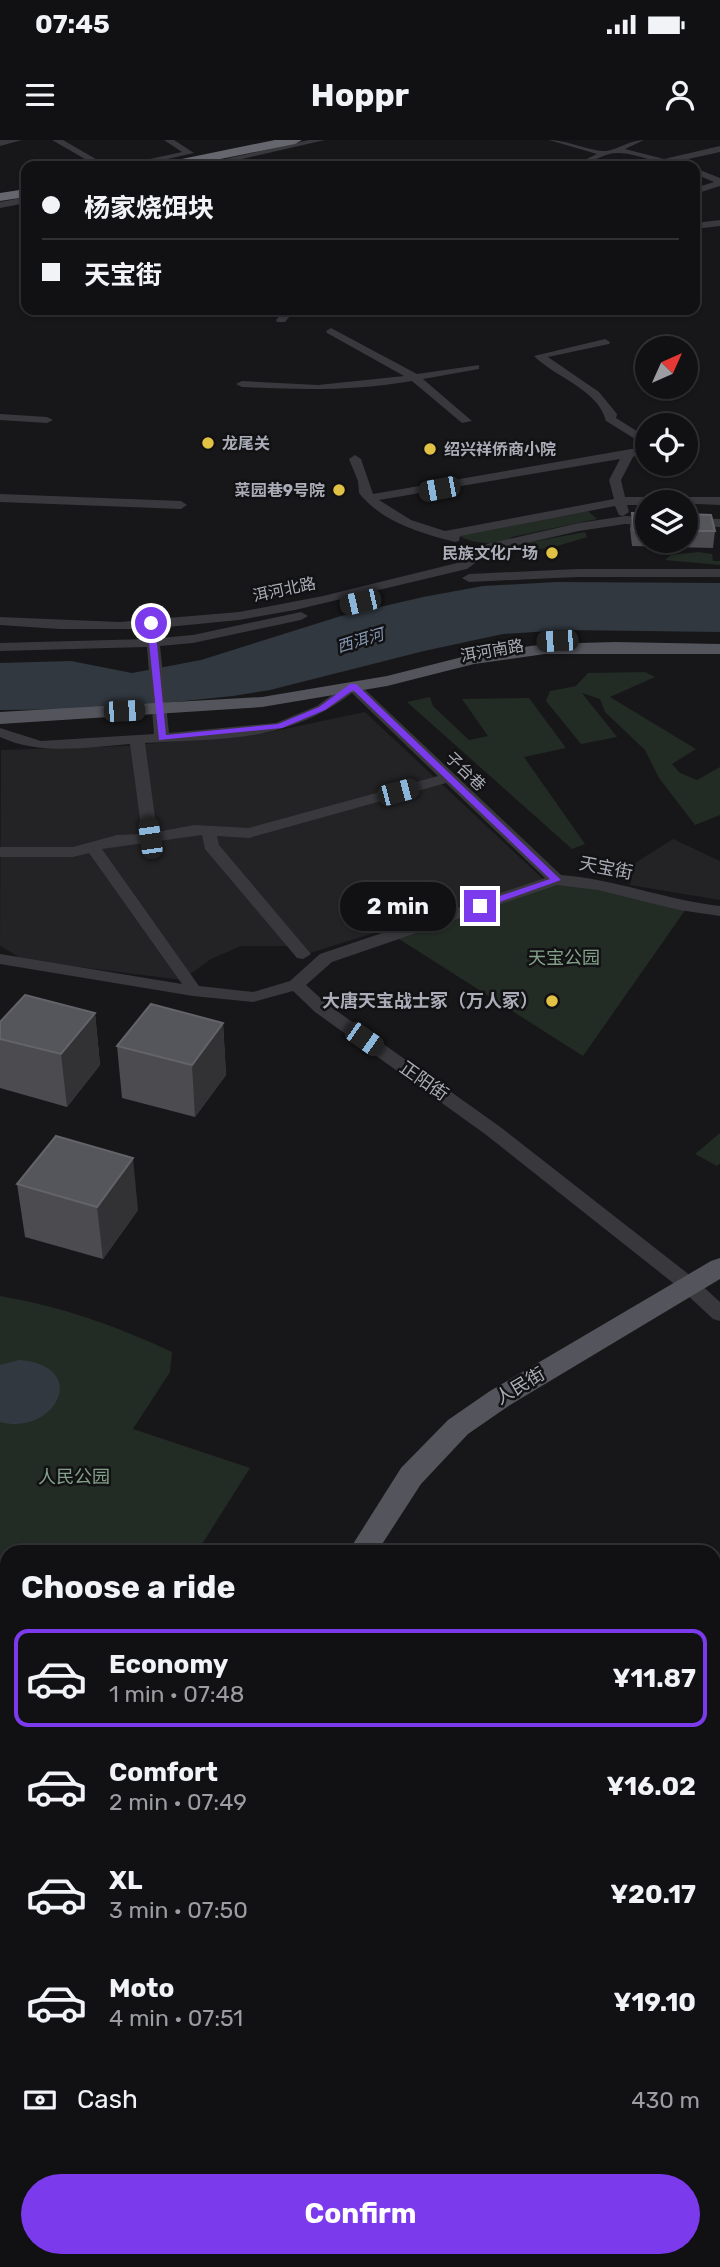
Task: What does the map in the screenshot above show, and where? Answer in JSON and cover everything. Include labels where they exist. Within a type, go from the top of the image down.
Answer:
[{"type":"highway","points":[[168,161],[271,140]]},
{"type":"highway","points":[[192,161],[295,140]]},
{"type":"highway","points":[[0,195],[21,191]]},
{"type":"main road","name":"洱河南路","points":[[353,686],[381,674],[506,646],[586,640],[720,642]]},
{"type":"main road","name":"洱河南路","points":[[0,718],[239,705],[387,681],[474,659],[545,649],[720,649]]},
{"type":"main road","name":"人民街","points":[[366,1545],[405,1485],[437,1447],[482,1409],[720,1267]]},
{"type":"main road","points":[[349,1545],[379,1508],[405,1485]]},
{"type":"street","points":[[0,143],[19,140]]},
{"type":"street","points":[[57,140],[94,161]]},
{"type":"street","points":[[149,161],[190,153],[168,140]]},
{"type":"street","points":[[222,161],[321,140]]},
{"type":"street","points":[[553,140],[606,154]]},
{"type":"street","points":[[588,161],[640,140]]},
{"type":"street","points":[[668,161],[720,149]]},
{"type":"street","points":[[617,150],[660,161]]},
{"type":"street","points":[[700,173],[720,182]]},
{"type":"street","points":[[700,189],[720,182]]},
{"type":"street","points":[[0,205],[21,201]]},
{"type":"street","points":[[700,225],[720,223]]},
{"type":"street","points":[[281,320],[286,315]]},
{"type":"street","points":[[331,331],[413,376],[466,421]]},
{"type":"street","points":[[605,342],[538,356],[595,394],[611,414],[611,419],[635,437]]},
{"type":"street","points":[[242,384],[318,388],[376,384],[475,367]]},
{"type":"street","points":[[0,417],[47,420]]},
{"type":"street","points":[[369,498],[420,492],[635,452]]},
{"type":"street","points":[[625,520],[615,480],[628,454]]},
{"type":"street","points":[[355,459],[364,481],[365,493],[389,515],[410,526],[487,548]]},
{"type":"street","points":[[0,498],[181,505]]},
{"type":"street","points":[[444,535],[621,501],[720,500]]},
{"type":"street","name":"洱河北路","points":[[0,621],[152,627],[241,616],[466,572],[487,548],[579,527],[635,520]]},
{"type":"street","points":[[698,522],[720,523]]},
{"type":"street","points":[[0,647],[117,645],[193,639],[466,572],[720,573]]},
{"type":"street","points":[[0,636],[65,625]]},
{"type":"street","points":[[152,627],[161,730]]},
{"type":"street","points":[[0,732],[20,741],[41,745],[137,740],[161,730],[279,727],[322,709],[353,686]]},
{"type":"street","name":"子台巷","points":[[353,686],[556,880]]},
{"type":"street","points":[[137,740],[150,838]]},
{"type":"street","points":[[0,852],[73,852],[117,840],[150,838],[194,830],[249,833],[447,778]]},
{"type":"street","points":[[209,831],[211,846],[303,954]]},
{"type":"street","points":[[92,846],[191,985]]},
{"type":"street","name":"天宝街","points":[[296,985],[326,958],[556,880],[587,881],[671,903],[720,911]]},
{"type":"street","points":[[0,959],[194,991],[253,997],[296,985]]},
{"type":"street","name":"正阳街","points":[[296,985],[321,1008],[492,1130],[689,1285],[720,1314]]},
{"type":"shaded area","points":[[365,712],[544,880],[310,953],[289,946],[241,946],[211,959],[182,980],[24,960],[0,946],[1,750],[124,746],[265,733]]},
{"type":"shaded area","points":[[673,839],[720,861],[720,900],[630,885],[635,863]]},
{"type":"green space","points":[[588,511],[597,519],[500,542],[477,542],[457,535]]},
{"type":"green space","points":[[585,532],[587,537],[556,547],[525,547],[526,543]]},
{"type":"green space","points":[[698,552],[712,554],[713,561],[720,561],[720,565],[665,560],[671,555]]},
{"type":"green space","points":[[645,672],[655,677],[610,697],[696,749],[672,764],[680,773],[697,780],[720,767],[720,815],[695,825],[659,778],[645,750],[605,712],[600,699],[582,693],[617,737],[581,744],[546,701],[550,691],[576,686],[588,673]]},
{"type":"green space","points":[[430,697],[433,706],[469,740],[488,736],[462,699],[529,698],[566,748],[524,757],[585,844],[572,849],[407,702]]},
{"type":"green space","name":"天宝公园","points":[[558,884],[587,884],[686,909],[583,1056],[399,939]]},
{"type":"green space","points":[[720,1133],[720,1163],[717,1166],[695,1154]]},
{"type":"green space","name":"人民公园","points":[[0,1296],[88,1318],[172,1352],[170,1372],[133,1429],[250,1468],[201,1545],[0,1545]]},
{"type":"water","name":"西洱河","points":[[556,582],[720,583],[720,632],[565,630],[503,634],[270,690],[233,696],[105,709],[0,710],[0,663],[71,661],[132,673],[201,660],[341,616],[423,597],[483,586]]},
{"type":"water","points":[[19,1360],[42,1365],[55,1374],[60,1386],[58,1399],[49,1411],[36,1419],[19,1424],[0,1422],[0,1365]]},
{"type":"building","points":[[632,513],[635,513],[634,530]]},
{"type":"building","points":[[698,514],[711,515],[715,531],[698,531]]},
{"type":"building","points":[[25,995],[95,1013],[61,1054],[0,1039],[0,1022]]},
{"type":"building","points":[[151,1004],[223,1023],[192,1065],[117,1046]]},
{"type":"building","points":[[56,1136],[133,1158],[97,1207],[17,1184]]},
{"type":"place","name":"龙尾关","points":[[208,443]]},
{"type":"place","name":"绍兴祥侨商小院","points":[[430,449]]},
{"type":"place","name":"菜园巷9号院","points":[[339,490]]},
{"type":"place","name":"民族文化广场","points":[[552,553]]},
{"type":"place","name":"大唐天宝战士冢（万人冢）","points":[[552,1001]]},
{"type":"route","points":[[151,623],[162,738],[279,727],[322,709],[353,686],[556,880],[480,906]]}]
